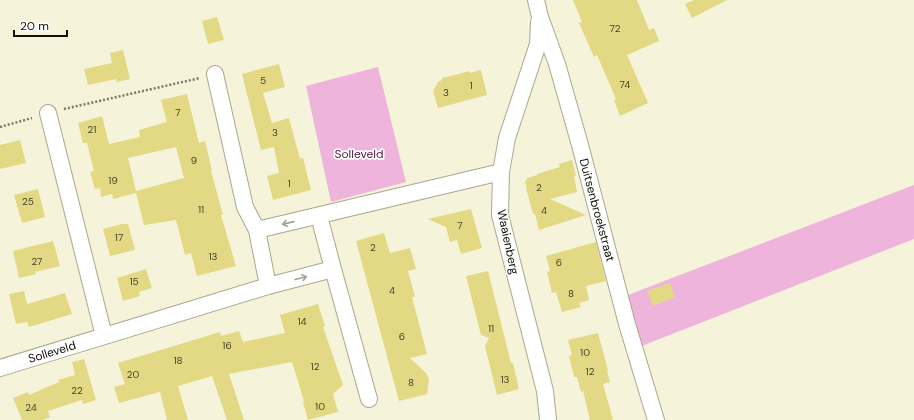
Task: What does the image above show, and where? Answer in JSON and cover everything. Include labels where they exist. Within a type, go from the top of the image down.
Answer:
[{"type":"street","name":"Duitsenbroekstraat","points":[[536,0],[540,17],[557,64],[589,178],[627,324],[656,420]]},
{"type":"street","name":"Waaienberg","points":[[540,17],[538,44],[507,138],[501,172],[500,215],[545,391],[548,420]]},
{"type":"street","points":[[215,74],[245,207],[257,230],[268,286]]},
{"type":"street","points":[[48,113],[104,336]]},
{"type":"street","points":[[257,230],[501,172]]},
{"type":"street","points":[[319,216],[369,398]]},
{"type":"street","name":"Solleveld","points":[[0,368],[268,286],[333,269]]},
{"type":"path","points":[[0,127],[48,113],[215,74]]},
{"type":"green space","name":"Solleveld","points":[[378,67],[406,182],[331,202],[306,86]]},
{"type":"green space","points":[[914,185],[914,239],[639,347],[628,295]]},
{"type":"building","points":[[573,0],[637,0],[649,30],[654,28],[659,41],[627,55],[648,103],[620,116],[614,100],[616,99],[597,55],[594,57],[579,23],[582,22]]},
{"type":"building","points":[[694,0],[727,0],[692,18],[685,4]]},
{"type":"building","points":[[217,17],[224,40],[208,44],[202,21]]},
{"type":"building","points":[[123,50],[130,79],[117,82],[116,79],[88,85],[84,69],[112,63],[110,53]]},
{"type":"building","points":[[279,64],[285,87],[263,93],[272,123],[289,118],[300,159],[303,158],[311,190],[273,200],[267,176],[279,173],[274,147],[261,150],[242,74]]},
{"type":"building","points":[[481,70],[487,95],[438,108],[433,91],[442,78],[469,71],[470,73]]},
{"type":"building","points":[[187,94],[199,143],[205,141],[211,171],[223,215],[221,215],[236,266],[197,276],[191,253],[185,255],[176,220],[144,225],[136,193],[113,199],[112,194],[101,197],[100,188],[95,189],[90,172],[94,171],[87,143],[83,143],[78,123],[102,116],[109,144],[140,137],[139,130],[167,122],[161,100]],"holes":[[[176,147],[184,178],[136,191],[128,158]]]},
{"type":"building","points":[[20,140],[26,163],[0,169],[0,145]]},
{"type":"building","points":[[572,160],[576,176],[574,176],[577,192],[550,199],[586,215],[539,230],[535,214],[533,214],[525,181],[527,178],[560,167],[559,164]]},
{"type":"building","points":[[38,189],[45,217],[22,223],[14,195]]},
{"type":"building","points":[[471,209],[482,248],[461,254],[457,240],[450,242],[446,227],[428,219]]},
{"type":"building","points":[[128,224],[135,250],[110,256],[103,229]]},
{"type":"building","points":[[384,233],[390,253],[410,248],[416,269],[408,271],[415,297],[412,297],[427,354],[410,358],[426,373],[429,379],[427,394],[399,401],[356,241]]},
{"type":"building","points":[[53,241],[60,266],[35,272],[36,274],[19,278],[13,251]]},
{"type":"building","points":[[596,242],[606,281],[586,286],[589,300],[579,303],[581,307],[562,312],[556,292],[552,293],[547,272],[550,271],[546,256]]},
{"type":"building","points":[[146,269],[152,288],[139,292],[140,296],[123,301],[117,278]]},
{"type":"building","points":[[488,271],[519,389],[497,395],[485,346],[489,338],[481,335],[466,276]]},
{"type":"building","points":[[670,283],[675,297],[653,306],[647,291]]},
{"type":"building","points":[[24,291],[27,304],[65,293],[72,314],[29,327],[27,322],[16,324],[9,294]]},
{"type":"building","points":[[318,304],[325,326],[323,327],[343,385],[333,394],[338,412],[308,420],[292,362],[229,374],[244,420],[227,420],[212,376],[178,386],[188,420],[167,420],[160,392],[119,403],[114,387],[125,384],[118,363],[220,332],[221,336],[239,331],[243,342],[285,333],[280,315]]},
{"type":"building","points":[[598,333],[610,382],[603,384],[613,420],[590,420],[583,391],[581,392],[577,377],[574,377],[569,356],[572,355],[568,340]]},
{"type":"building","points":[[84,359],[96,400],[83,404],[82,400],[48,411],[50,417],[43,420],[22,420],[13,398],[28,392],[29,395],[59,382],[58,380],[75,375],[72,362]]}]
